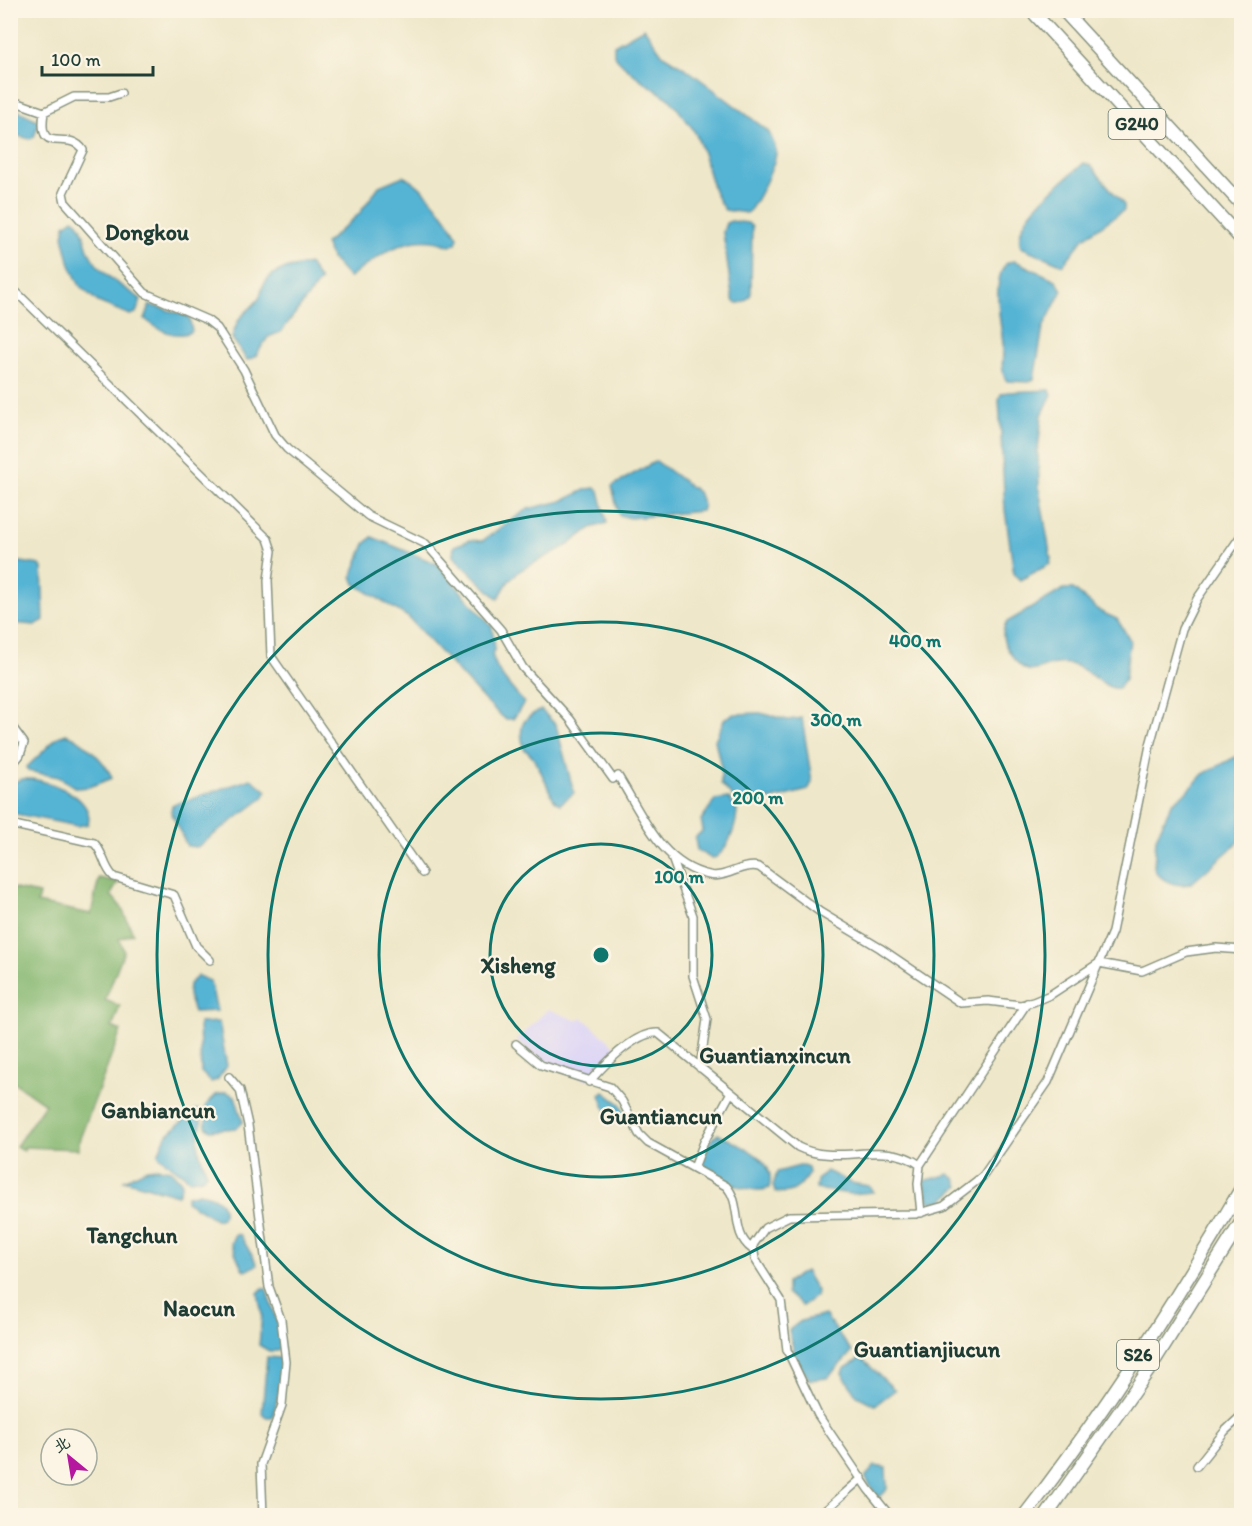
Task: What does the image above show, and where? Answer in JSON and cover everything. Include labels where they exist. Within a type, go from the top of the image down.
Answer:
[{"type":"highway","name":"G240","points":[[1031,10],[1242,240]]},
{"type":"highway","name":"G240","points":[[1063,10],[1242,205]]},
{"type":"highway","name":"S26","points":[[1024,1515],[1069,1457],[1133,1362],[1242,1187]]},
{"type":"highway","name":"S26","points":[[1046,1515],[1148,1371],[1242,1221]]},
{"type":"street","points":[[10,100],[44,112],[74,97],[109,97],[121,93]]},
{"type":"street","points":[[44,112],[41,130],[44,135],[49,139],[75,143],[83,150],[63,193],[65,202],[145,293],[207,320],[217,328],[244,370],[272,430],[287,449],[368,516],[426,544],[501,630],[523,668],[570,719],[616,778],[659,843],[672,858],[693,916],[693,976],[706,1019],[700,1068]]},
{"type":"street","points":[[10,285],[268,539],[272,551],[268,580],[271,656],[422,873]]},
{"type":"street","points":[[752,1249],[756,1237],[765,1228],[789,1216],[921,1213],[936,1209],[967,1190],[989,1167],[1052,1075],[1112,932],[1150,745],[1175,649],[1197,599],[1242,534]]},
{"type":"street","points":[[10,724],[24,743],[20,755],[10,766]]},
{"type":"street","points":[[10,824],[94,843],[100,850],[107,870],[114,877],[174,895],[196,946],[210,960]]},
{"type":"street","points":[[672,858],[709,875],[747,866],[759,867],[820,912],[880,948],[961,1003],[1027,1003],[1050,994],[1099,963],[1142,971],[1186,952],[1216,948],[1242,950]]},
{"type":"street","points":[[921,1213],[918,1184],[920,1165],[1027,1003]]},
{"type":"street","points":[[590,1082],[626,1047],[656,1033],[787,1140],[815,1154],[890,1153],[920,1165]]},
{"type":"street","points":[[516,1044],[535,1063],[610,1087],[639,1134],[648,1143],[726,1186],[732,1194],[740,1234],[752,1249],[755,1259],[781,1300],[788,1350],[808,1395],[818,1414],[890,1515]]},
{"type":"street","points":[[230,1077],[240,1090],[248,1125],[268,1287],[281,1320],[286,1362],[282,1405],[261,1464],[263,1515]]},
{"type":"street","points":[[694,1168],[704,1142],[729,1094]]},
{"type":"street","points":[[1197,1466],[1224,1431],[1242,1415]]},
{"type":"street","points":[[819,1515],[862,1478]]},
{"type":"shaded area","points":[[548,1009],[578,1021],[582,1017],[616,1047],[588,1080],[547,1066],[517,1040]]},
{"type":"green space","points":[[99,878],[118,882],[111,895],[121,907],[133,933],[119,939],[124,951],[105,1000],[120,1006],[112,1027],[121,1031],[79,1141],[79,1149],[24,1147],[24,1151],[16,1146],[45,1104],[11,1080],[11,888],[39,894],[37,903],[91,914]]},
{"type":"water","points":[[644,28],[663,55],[688,70],[768,131],[774,142],[775,159],[760,194],[747,213],[725,210],[711,181],[702,149],[693,129],[667,97],[646,84],[614,55],[614,45]]},
{"type":"water","points":[[11,107],[39,121],[34,137],[30,139],[11,134]]},
{"type":"water","points":[[1084,163],[1091,166],[1124,205],[1124,210],[1084,238],[1063,265],[1021,247],[1020,236],[1031,213],[1041,201]]},
{"type":"water","points":[[403,176],[411,180],[434,202],[458,237],[456,243],[450,246],[422,241],[396,247],[349,278],[332,259],[325,244],[359,214],[379,186]]},
{"type":"water","points":[[73,219],[77,221],[83,233],[93,260],[112,279],[141,299],[136,313],[130,315],[98,302],[80,286],[70,265],[63,236],[65,225]]},
{"type":"water","points":[[731,221],[748,223],[752,227],[751,294],[742,303],[734,302],[732,296],[723,232],[726,223]]},
{"type":"water","points":[[1015,261],[1056,280],[1062,290],[1043,328],[1034,379],[1029,382],[1007,381],[1002,368],[1003,344],[998,301],[999,279],[1008,262]]},
{"type":"water","points":[[309,264],[320,281],[281,332],[268,337],[255,357],[247,360],[232,338],[239,320],[259,299],[264,284],[273,274],[284,269]]},
{"type":"water","points":[[150,305],[189,316],[192,331],[173,334],[155,326],[145,319]]},
{"type":"water","points":[[1050,390],[1052,394],[1042,415],[1038,450],[1039,489],[1051,559],[1050,564],[1020,580],[1014,574],[1005,510],[999,399],[1001,394],[1007,392]]},
{"type":"water","points":[[656,461],[698,492],[703,505],[701,511],[630,518],[619,515],[612,486]]},
{"type":"water","points":[[595,488],[599,491],[607,523],[591,528],[568,545],[519,571],[508,582],[498,599],[453,556],[454,546],[470,540],[482,541],[528,509],[562,501],[587,489]]},
{"type":"water","points":[[372,537],[437,564],[492,627],[494,661],[505,680],[524,703],[513,719],[505,719],[486,702],[408,617],[355,584],[352,576],[365,544]]},
{"type":"water","points":[[11,563],[40,565],[42,568],[44,620],[35,625],[11,623]]},
{"type":"water","points":[[1064,589],[1073,589],[1101,612],[1117,619],[1130,640],[1125,679],[1119,688],[1108,686],[1074,665],[1062,663],[1037,670],[1023,668],[1007,648],[1003,635],[1007,622]]},
{"type":"water","points":[[541,710],[556,725],[574,793],[560,804],[552,796],[536,762],[524,749],[522,742],[522,725],[528,717]]},
{"type":"water","points":[[760,713],[788,720],[802,718],[812,782],[808,790],[742,807],[721,784],[721,767],[715,740],[725,718],[734,714]]},
{"type":"water","points":[[66,734],[79,740],[93,752],[105,765],[112,778],[89,787],[76,788],[59,777],[28,771],[27,767],[58,737]]},
{"type":"water","points":[[1241,754],[1241,840],[1193,882],[1182,885],[1171,883],[1161,877],[1154,868],[1156,838],[1172,803],[1189,790],[1203,774]]},
{"type":"water","points":[[22,779],[42,781],[66,790],[84,805],[88,814],[88,824],[77,826],[11,813],[11,783]]},
{"type":"water","points":[[251,779],[267,791],[262,799],[197,847],[187,846],[171,812],[172,805]]},
{"type":"water","points":[[728,798],[737,809],[735,823],[727,845],[718,856],[712,859],[697,850],[695,838],[703,830],[701,820],[715,800]]},
{"type":"water","points":[[198,976],[210,981],[217,1011],[194,1012],[188,995],[189,984]]},
{"type":"water","points":[[219,1022],[227,1066],[217,1080],[211,1082],[201,1072],[199,1023]]},
{"type":"water","points":[[226,1092],[235,1096],[243,1122],[237,1128],[210,1130],[206,1126],[206,1105],[216,1095]]},
{"type":"water","points":[[604,1092],[620,1104],[628,1120],[623,1123],[607,1113],[600,1095]]},
{"type":"water","points":[[195,1110],[200,1110],[201,1114],[198,1143],[207,1173],[202,1178],[190,1180],[158,1154],[166,1136]]},
{"type":"water","points":[[718,1134],[746,1148],[763,1161],[770,1178],[769,1188],[761,1190],[741,1187],[720,1178],[705,1166],[702,1159],[713,1137]]},
{"type":"water","points":[[803,1165],[808,1167],[809,1173],[796,1189],[782,1193],[775,1192],[773,1186],[777,1172]]},
{"type":"water","points":[[147,1169],[171,1170],[182,1183],[178,1195],[124,1180]]},
{"type":"water","points":[[827,1171],[851,1183],[869,1186],[874,1192],[851,1194],[816,1189],[817,1180]]},
{"type":"water","points":[[949,1174],[956,1179],[959,1186],[942,1201],[929,1202],[924,1181]]},
{"type":"water","points":[[199,1193],[214,1197],[221,1203],[222,1218],[217,1220],[186,1201],[187,1196]]},
{"type":"water","points":[[235,1234],[240,1235],[257,1265],[246,1271],[242,1268],[231,1243]]},
{"type":"water","points":[[805,1271],[817,1291],[816,1296],[802,1306],[787,1293],[787,1282]]},
{"type":"water","points":[[266,1288],[278,1324],[281,1347],[277,1351],[269,1351],[259,1345],[262,1314],[258,1293]]},
{"type":"water","points":[[825,1315],[852,1352],[827,1378],[810,1380],[796,1360],[789,1330],[801,1321]]},
{"type":"water","points":[[267,1357],[281,1358],[282,1379],[273,1417],[266,1417],[262,1413]]},
{"type":"water","points":[[861,1358],[895,1390],[875,1405],[857,1396],[842,1373],[844,1369]]},
{"type":"water","points":[[875,1466],[886,1468],[887,1489],[880,1497],[876,1495],[865,1477]]},
{"type":"district","name":"Dongkou","points":[[147,232]]},
{"type":"district","name":"Xisheng","points":[[518,965]]},
{"type":"district","name":"Guantianxincun","points":[[775,1055]]},
{"type":"district","name":"Ganbiancun","points":[[158,1110]]},
{"type":"district","name":"Guantiancun","points":[[661,1116]]},
{"type":"district","name":"Tangchun","points":[[132,1235]]},
{"type":"district","name":"Naocun","points":[[199,1308]]},
{"type":"district","name":"Guantianjiucun","points":[[927,1349]]}]
